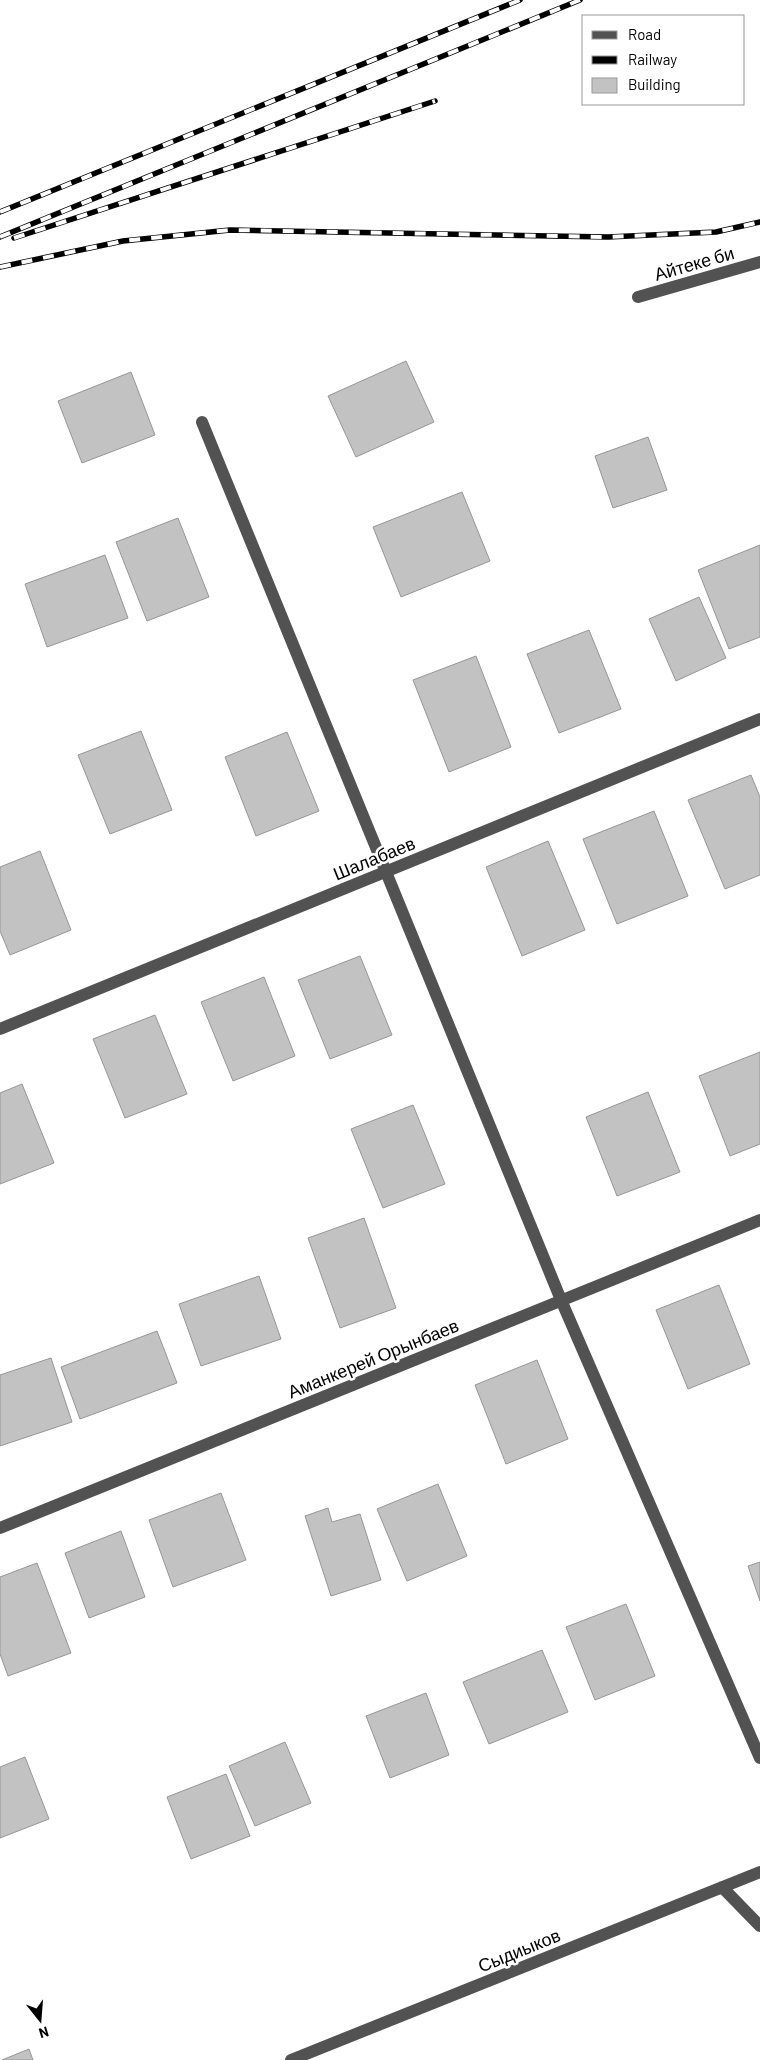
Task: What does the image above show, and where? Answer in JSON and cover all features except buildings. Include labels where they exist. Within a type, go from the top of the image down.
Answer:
[{"type":"street","name":"Айтеке би","points":[[638,297],[760,262]]},
{"type":"street","points":[[202,422],[561,1300],[760,1758]]},
{"type":"street","name":"Шалабаев","points":[[0,1029],[760,719]]},
{"type":"street","name":"Аманкерей Орынбаев","points":[[0,1528],[760,1220]]},
{"type":"street","name":"Сыдиыков","points":[[291,2060],[760,1872]]},
{"type":"street","points":[[722,1887],[760,1926]]},
{"type":"railway","points":[[0,212],[520,0]]},
{"type":"railway","points":[[0,237],[580,0]]},
{"type":"railway","points":[[14,238],[435,101]]},
{"type":"railway","points":[[0,267],[123,241],[230,230],[608,237],[716,232],[760,222]]}]
